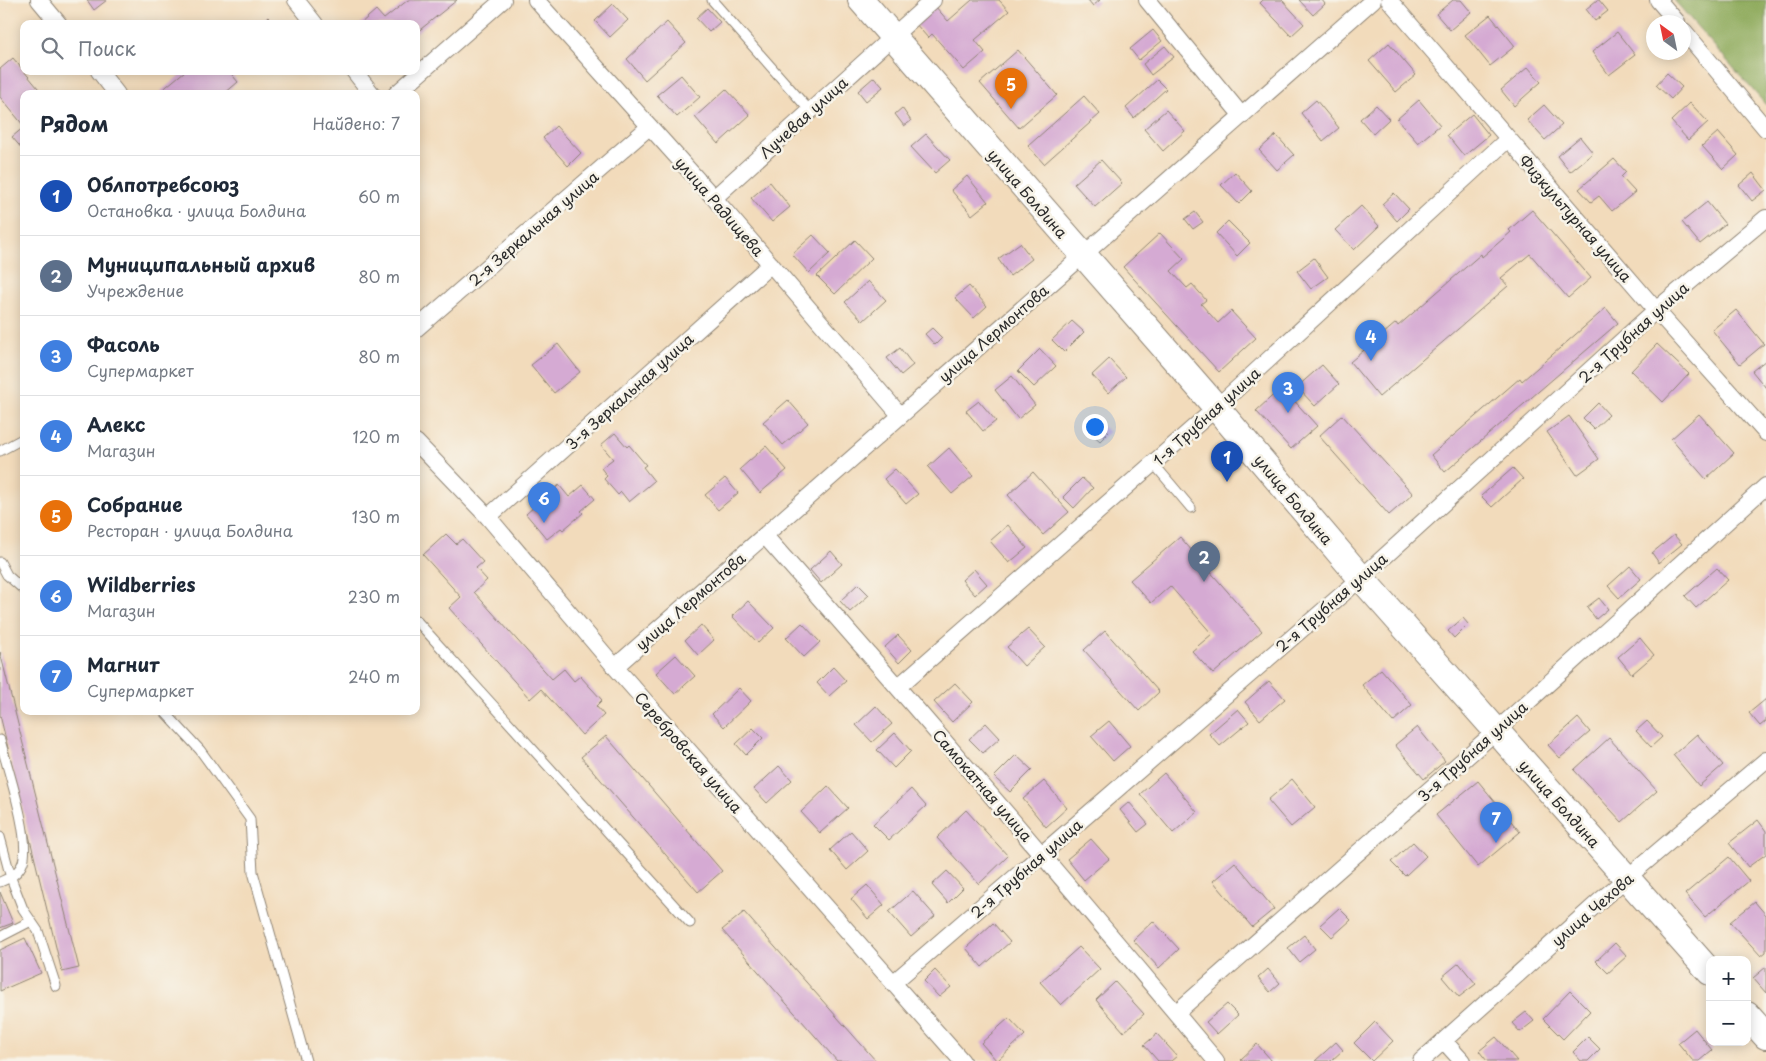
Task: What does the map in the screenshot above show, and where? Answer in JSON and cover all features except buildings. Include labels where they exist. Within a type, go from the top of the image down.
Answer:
[{"type":"main road","name":"улица Болдина","points":[[861,0],[1216,408],[1361,578],[1706,967]]},
{"type":"main road","points":[[1751,1019],[1766,1036]]},
{"type":"street","points":[[39,0],[56,20]]},
{"type":"street","points":[[296,0],[313,20]]},
{"type":"street","points":[[420,73],[503,0]]},
{"type":"street","name":"улица Радищева","points":[[536,0],[714,198],[900,415]]},
{"type":"street","name":"Лучевая улица","points":[[714,198],[933,0]]},
{"type":"street","points":[[1147,0],[1242,116]]},
{"type":"street","name":"улица Лермонтова","points":[[615,667],[1374,0]]},
{"type":"street","name":"Физкультурная улица","points":[[1389,0],[1656,310],[1766,433]]},
{"type":"street","points":[[1658,0],[1671,15]]},
{"type":"street","points":[[1691,39],[1766,129]]},
{"type":"street","points":[[102,75],[114,90]]},
{"type":"street","points":[[357,75],[369,90]]},
{"type":"street","points":[[401,90],[418,75]]},
{"type":"street","name":"2-я Зеркальная улица","points":[[420,326],[649,127]]},
{"type":"street","name":"1-я Трубная улица","points":[[898,687],[1216,408],[1508,139]]},
{"type":"street","name":"2-я Трубная улица","points":[[893,983],[1361,578],[1656,310],[1766,218]]},
{"type":"street","name":"3-я Зеркальная улица","points":[[488,517],[771,264]]},
{"type":"street","name":"Серебровская улица","points":[[420,446],[488,517],[615,667],[962,1061]]},
{"type":"street","name":"3-я Трубная улица","points":[[1176,1014],[1496,731],[1766,486]]},
{"type":"street","name":"Самокатная улица","points":[[765,536],[1043,854],[1216,1061]]},
{"type":"street","name":"улица Чехова","points":[[1421,1061],[1628,878],[1766,760]]},
{"type":"street","points":[[1444,1041],[1462,1061]]},
{"type":"lane","points":[[712,0],[810,111]]},
{"type":"lane","points":[[0,451],[20,440]]},
{"type":"lane","points":[[1153,463],[1191,508]]},
{"type":"lane","points":[[0,562],[7,575],[20,586]]},
{"type":"lane","points":[[420,624],[690,923]]},
{"type":"lane","points":[[168,715],[200,750],[250,819],[253,872],[306,1061]]},
{"type":"lane","points":[[0,740],[20,814],[24,843],[23,862],[19,870],[11,878],[0,882]]},
{"type":"lane","points":[[0,837],[11,878],[23,909],[38,931],[56,986]]},
{"type":"lane","points":[[0,937],[31,921]]},
{"type":"green space","points":[[1674,0],[1766,0],[1766,105],[1691,19],[1691,15],[1687,15]]},
{"type":"place","name":"Собрание","points":[[1011,109]]},
{"type":"place","name":"Алекс","points":[[1371,361]]},
{"type":"place","name":"Фасоль","points":[[1288,413]]},
{"type":"place","name":"Облпотребсоюз","points":[[1227,482]]},
{"type":"place","name":"Wildberries","points":[[544,523]]},
{"type":"place","name":"Муниципальный архив","points":[[1204,582]]},
{"type":"place","name":"Магнит","points":[[1496,843]]}]
